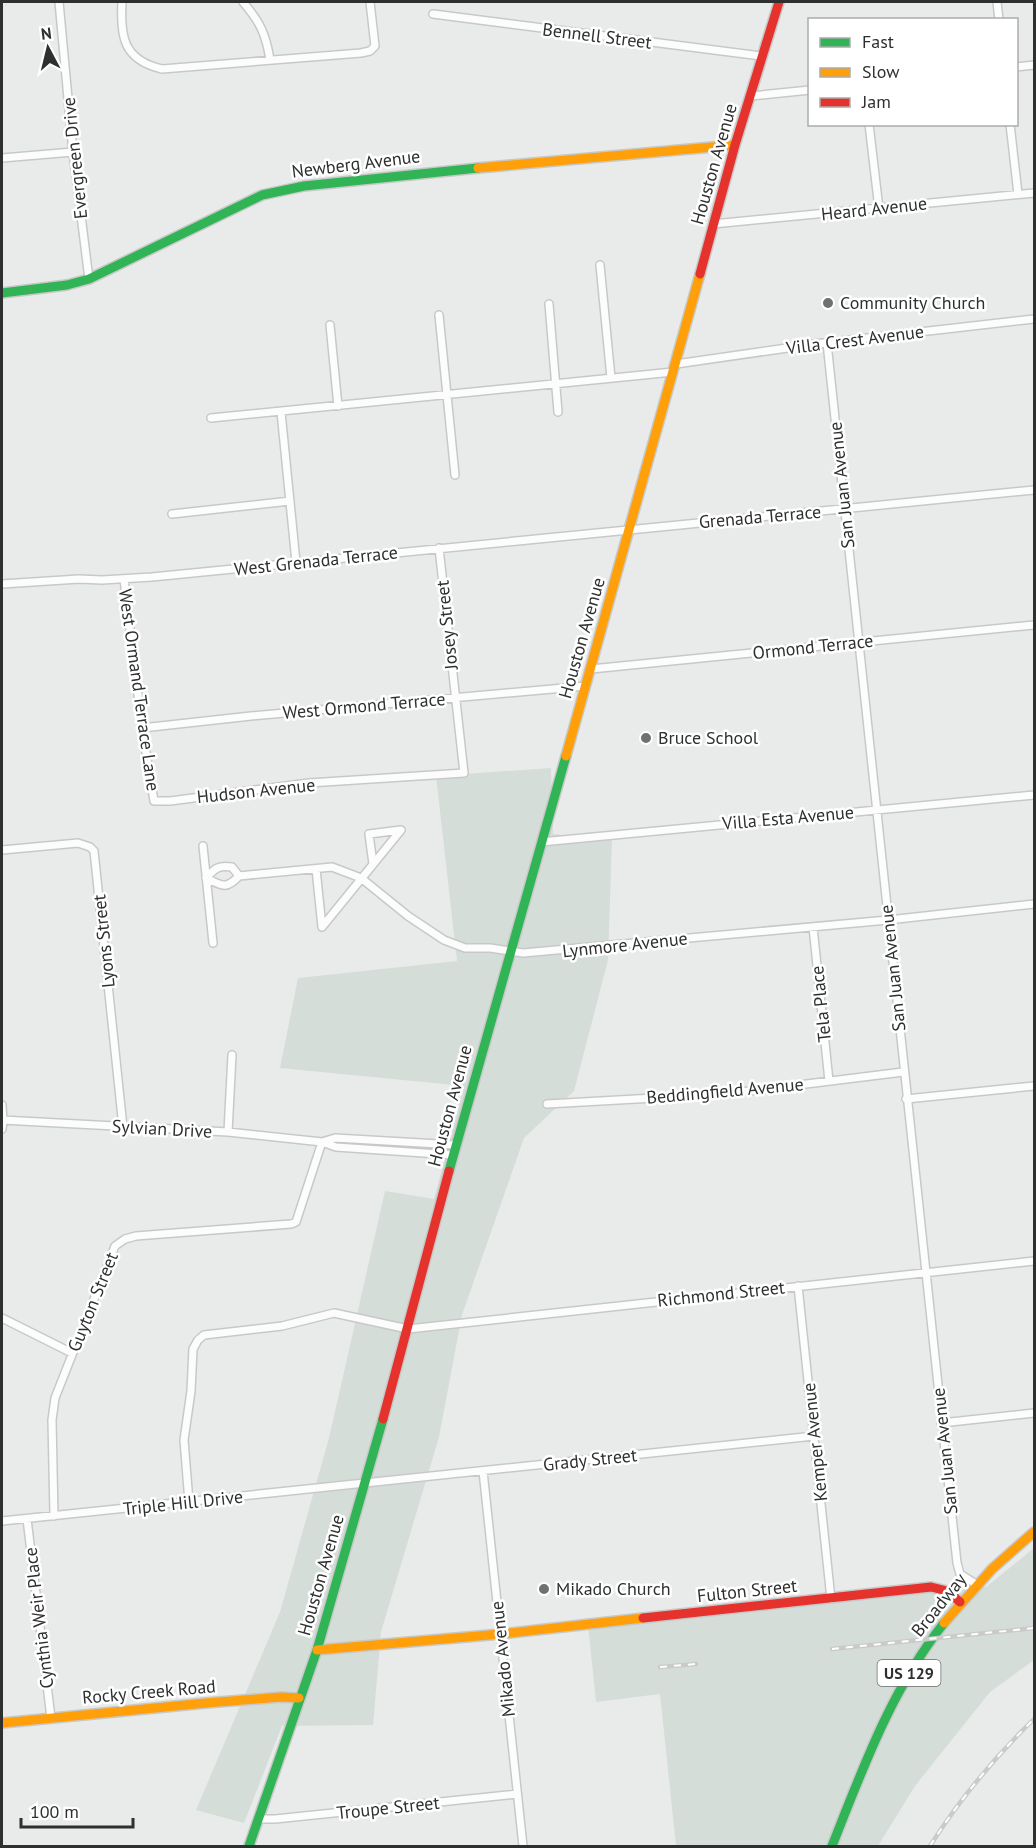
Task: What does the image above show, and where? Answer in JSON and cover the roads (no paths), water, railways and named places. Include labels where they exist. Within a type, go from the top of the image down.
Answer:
[{"type":"street","name":"Evergreen Drive","points":[[59,2],[73,152],[89,279]]},
{"type":"street","points":[[122,2],[122,37],[133,54],[147,65],[162,69],[370,51],[375,46],[370,2]]},
{"type":"street","points":[[243,2],[258,20],[265,33],[270,60]]},
{"type":"street","name":"Houston Avenue","points":[[249,1846],[317,1650],[365,1484],[455,1150],[630,530],[735,145],[779,2]]},
{"type":"street","points":[[997,2],[999,18]]},
{"type":"street","name":"Bennell Street","points":[[433,14],[761,56]]},
{"type":"street","points":[[1018,67],[1035,65]]},
{"type":"street","points":[[750,96],[808,90]]},
{"type":"street","points":[[869,126],[879,209]]},
{"type":"street","points":[[1010,126],[1018,194]]},
{"type":"street","name":"Newberg Avenue","points":[[2,293],[67,285],[89,279],[262,195],[280,190],[387,176],[735,145]]},
{"type":"street","points":[[2,158],[73,152]]},
{"type":"street","name":"Heard Avenue","points":[[713,224],[1035,193]]},
{"type":"street","points":[[600,265],[611,378]]},
{"type":"street","points":[[549,304],[558,411]]},
{"type":"street","points":[[439,315],[455,475]]},
{"type":"street","name":"Villa Crest Avenue","points":[[674,368],[827,343],[1035,319]]},
{"type":"street","points":[[330,325],[338,406]]},
{"type":"street","name":"San Juan Avenue","points":[[827,343],[903,1072],[958,1570],[976,1584]]},
{"type":"street","points":[[211,418],[556,384],[674,368]]},
{"type":"street","points":[[281,412],[296,562]]},
{"type":"street","name":"Grenada Terrace","points":[[630,530],[1035,490]]},
{"type":"street","points":[[172,514],[290,501]]},
{"type":"street","name":"West Grenada Terrace","points":[[2,584],[79,579],[124,579],[630,530]]},
{"type":"street","name":"Josey Street","points":[[439,548],[464,773]]},
{"type":"street","name":"West Ormand Terrace Lane","points":[[124,579],[142,728],[154,801]]},
{"type":"street","name":"Ormond Terrace","points":[[591,669],[1035,625]]},
{"type":"street","name":"West Ormond Terrace","points":[[142,728],[239,717],[586,686]]},
{"type":"street","name":"Hudson Avenue","points":[[154,801],[170,801],[309,783],[464,773]]},
{"type":"street","name":"Villa Esta Avenue","points":[[542,842],[1035,795]]},
{"type":"street","points":[[316,869],[322,927],[401,830],[369,834],[373,864]]},
{"type":"street","name":"Lyons Street","points":[[2,850],[78,843],[94,851],[123,1126]]},
{"type":"street","points":[[203,846],[213,943]]},
{"type":"street","name":"Lynmore Avenue","points":[[239,876],[232,867],[223,865],[214,868],[207,878],[221,886],[231,885],[239,876],[332,867],[361,878],[408,916],[444,940],[465,948],[538,953],[1035,904]]},
{"type":"street","name":"Tela Place","points":[[813,927],[829,1081]]},
{"type":"street","points":[[228,1132],[232,1055]]},
{"type":"street","name":"Beddingfield Avenue","points":[[547,1104],[688,1097],[903,1072]]},
{"type":"street","points":[[906,1099],[1035,1086]]},
{"type":"street","points":[[2,1105],[2,1129]]},
{"type":"street","name":"Sylvian Drive","points":[[2,1120],[228,1132],[322,1142],[336,1147],[455,1150]]},
{"type":"street","name":"Guyton Street","points":[[54,1516],[52,1420],[54,1402],[114,1248],[125,1239],[136,1236],[291,1224],[299,1218],[322,1142]]},
{"type":"street","name":"Richmond Street","points":[[189,1502],[184,1440],[191,1391],[193,1349],[200,1337],[208,1333],[282,1326],[330,1313],[408,1329],[1035,1261]]},
{"type":"street","name":"Kemper Avenue","points":[[798,1286],[831,1599]]},
{"type":"street","points":[[2,1318],[72,1353]]},
{"type":"street","points":[[941,1423],[1035,1413]]},
{"type":"street","name":"Grady Street","points":[[365,1484],[814,1436]]},
{"type":"street","name":"Mikado Avenue","points":[[483,1471],[523,1846]]},
{"type":"street","name":"Triple Hill Drive","points":[[2,1521],[365,1484]]},
{"type":"street","name":"Cynthia Weir Place","points":[[27,1519],[51,1718]]},
{"type":"street","name":"Broadway","points":[[832,1846],[891,1705],[916,1661],[976,1584],[1035,1532]]},
{"type":"street","name":"Fulton Street","points":[[317,1650],[352,1649],[501,1634],[941,1587],[948,1590],[960,1602]]},
{"type":"street","name":"Rocky Creek Road","points":[[2,1722],[281,1697],[299,1698]]},
{"type":"street","name":"Troupe Street","points":[[259,1819],[275,1820],[517,1794]]},
{"type":"railway","points":[[832,1649],[1034,1628]]},
{"type":"railway","points":[[660,1667],[696,1664]]},
{"type":"railway","points":[[930,1846],[978,1780],[1034,1719]]},
{"type":"place","name":"Community Church","points":[[828,303]]},
{"type":"place","name":"Bruce School","points":[[646,738]]},
{"type":"place","name":"Mikado Church","points":[[544,1589]]}]
